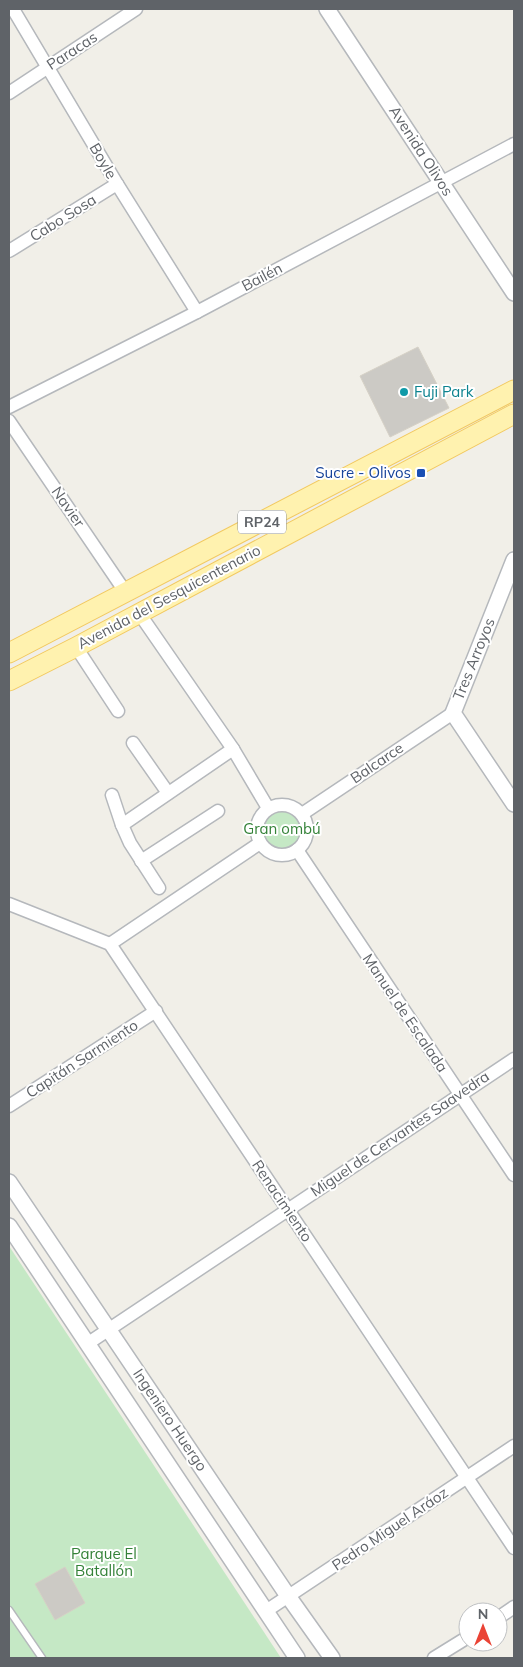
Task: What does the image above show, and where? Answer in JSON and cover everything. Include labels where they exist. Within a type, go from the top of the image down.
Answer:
[{"type":"main road","name":"Avenida del Sesquicentenario","points":[[9,653],[514,390]]},
{"type":"main road","name":"Avenida del Sesquicentenario","points":[[9,680],[514,414]]},
{"type":"street","name":"Boyle","points":[[13,9],[196,312]]},
{"type":"street","name":"Paracas","points":[[9,93],[136,9]]},
{"type":"street","name":"Avenida Olivos","points":[[327,9],[514,293]]},
{"type":"street","name":"Bailén","points":[[9,406],[196,312],[514,144]]},
{"type":"street","name":"Cabo Sosa","points":[[9,251],[117,184]]},
{"type":"street","name":"Navier","points":[[9,421],[126,592]]},
{"type":"street","name":"Tres Arroyos","points":[[514,560],[453,713],[514,804]]},
{"type":"street","points":[[139,613],[233,749],[268,808]]},
{"type":"street","points":[[76,646],[118,711]]},
{"type":"street","name":"Balcarce","points":[[302,814],[453,713]]},
{"type":"street","points":[[133,743],[168,793]]},
{"type":"street","points":[[122,825],[233,749]]},
{"type":"street","points":[[112,795],[122,825],[141,861],[159,888]]},
{"type":"street","points":[[282,804],[296,809],[302,814],[307,829],[306,837],[297,850],[291,853],[277,854],[260,843],[257,836],[258,820],[268,808],[282,804]]},
{"type":"street","points":[[141,861],[218,811]]},
{"type":"street","points":[[9,904],[110,944],[260,843]]},
{"type":"street","name":"Manuel de Escalada","points":[[297,850],[514,1175]]},
{"type":"street","name":"Renacimiento","points":[[110,944],[514,1548]]},
{"type":"street","name":"Capitán Sarmiento","points":[[9,1106],[156,1011]]},
{"type":"street","name":"Miguel de Cervantes Saavedra","points":[[87,1344],[514,1059]]},
{"type":"street","name":"Ingeniero Huergo","points":[[9,1182],[13,1198],[109,1330],[288,1596],[332,1658]]},
{"type":"street","name":"Ingeniero Huergo","points":[[9,1226],[297,1658]]},
{"type":"street","name":"Pedro Miguel Aráoz","points":[[266,1611],[514,1446]]},
{"type":"street","points":[[434,1658],[458,1643]]},
{"type":"lane","points":[[9,1610],[42,1658]]},
{"type":"green space","name":"Gran ombú","points":[[282,807],[294,811],[300,817],[304,829],[300,841],[294,847],[282,851],[270,847],[264,841],[260,829],[264,817],[270,811]]},
{"type":"green space","name":"Parque El Batallón","points":[[9,1246],[281,1658],[9,1658]]},
{"type":"building","name":"Fuji Park","points":[[418,347],[449,408],[390,437],[360,376]]},
{"type":"building","points":[[65,1567],[85,1603],[55,1620],[35,1584]]},
{"type":"place","name":"Fuji Park","points":[[404,392]]},
{"type":"place","name":"Sucre - Olivos","points":[[421,473]]}]
